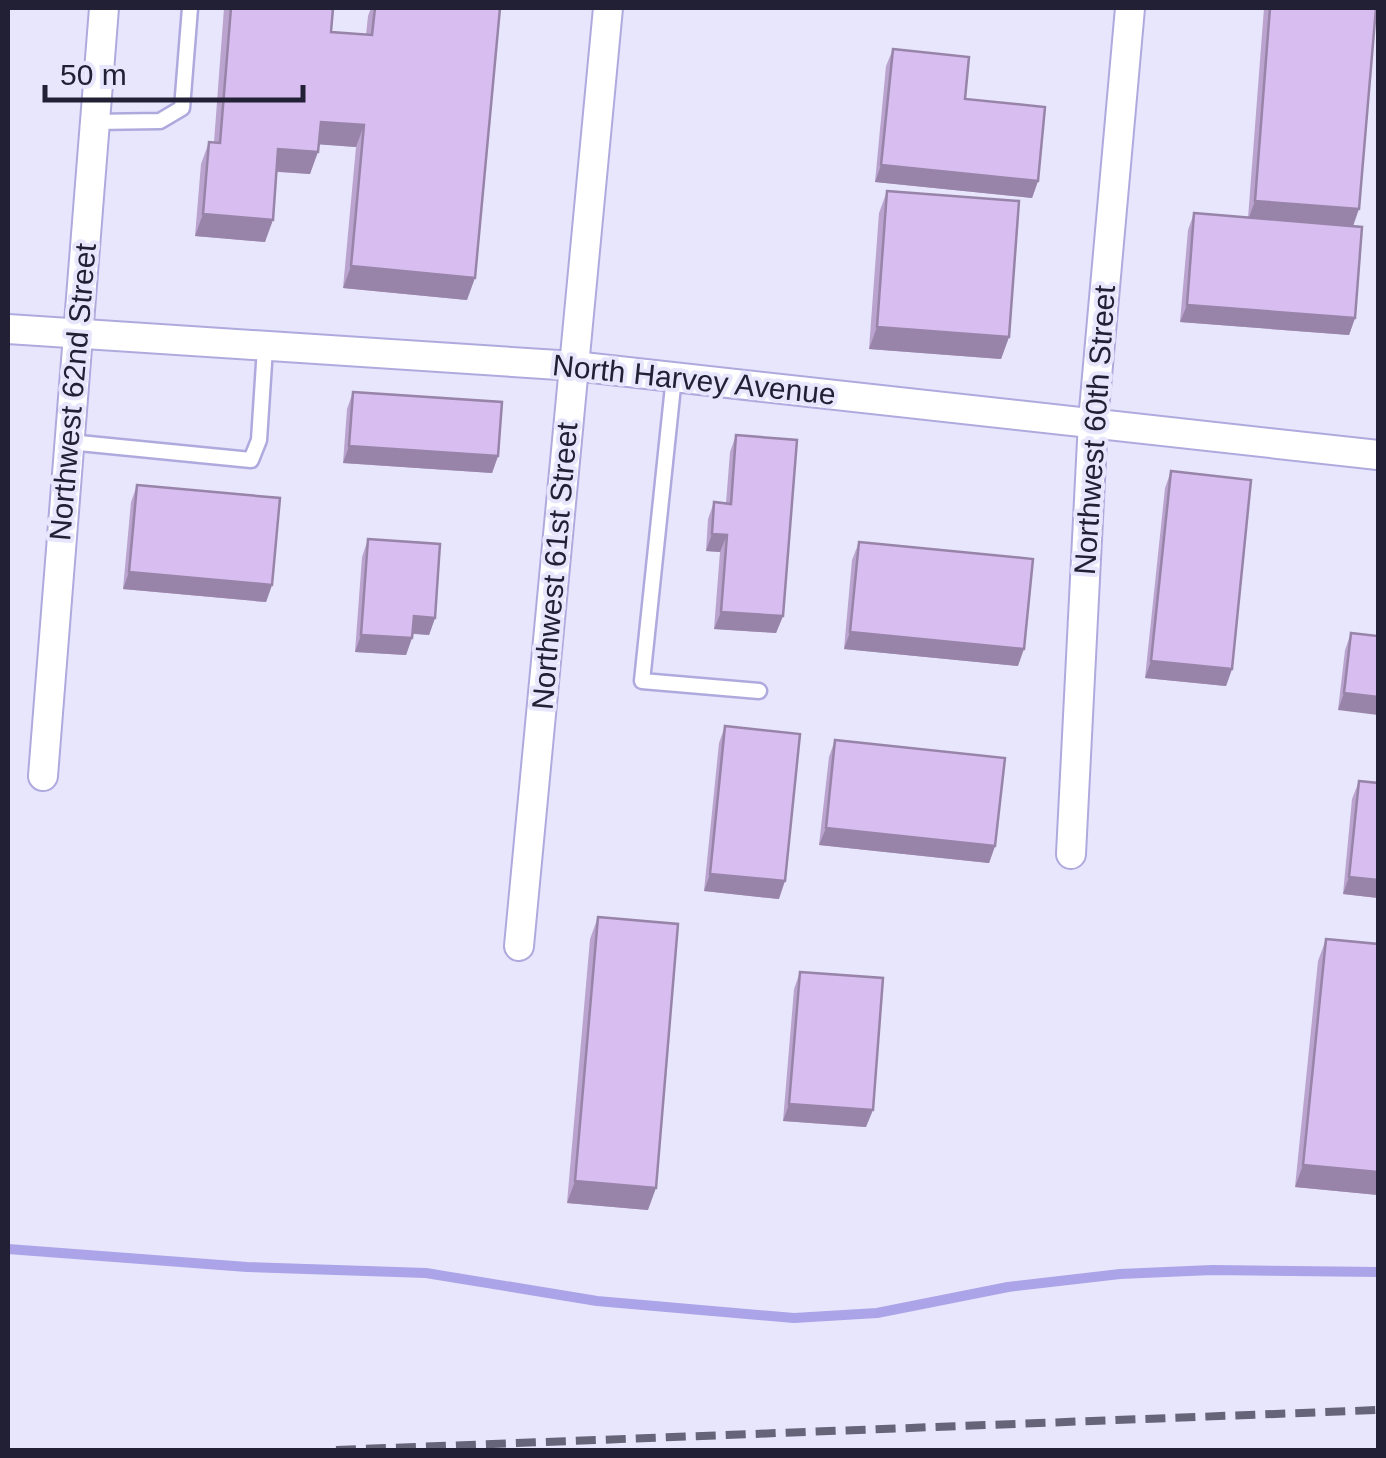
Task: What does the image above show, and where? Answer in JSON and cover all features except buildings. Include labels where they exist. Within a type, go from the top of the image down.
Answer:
[{"type":"street","name":"Northwest 62nd Street","points":[[43,776],[104,8]]},
{"type":"street","name":"Northwest 61st Street","points":[[519,946],[608,8]]},
{"type":"street","name":"Northwest 60th Street","points":[[1071,854],[1092,421],[1130,8]]},
{"type":"street","name":"North Harvey Avenue","points":[[8,328],[77,336],[574,366],[1378,455]]},
{"type":"lane","points":[[94,122],[160,121],[182,108],[190,8]]},
{"type":"lane","points":[[69,442],[251,460],[260,440],[264,348]]},
{"type":"lane","points":[[674,377],[642,680],[759,691]]},
{"type":"waterway","points":[[8,1249],[247,1267],[426,1273],[597,1301],[794,1318],[877,1313],[1008,1287],[1120,1274],[1212,1270],[1378,1272]]},
{"type":"railway","points":[[336,1450],[1378,1410]]}]
